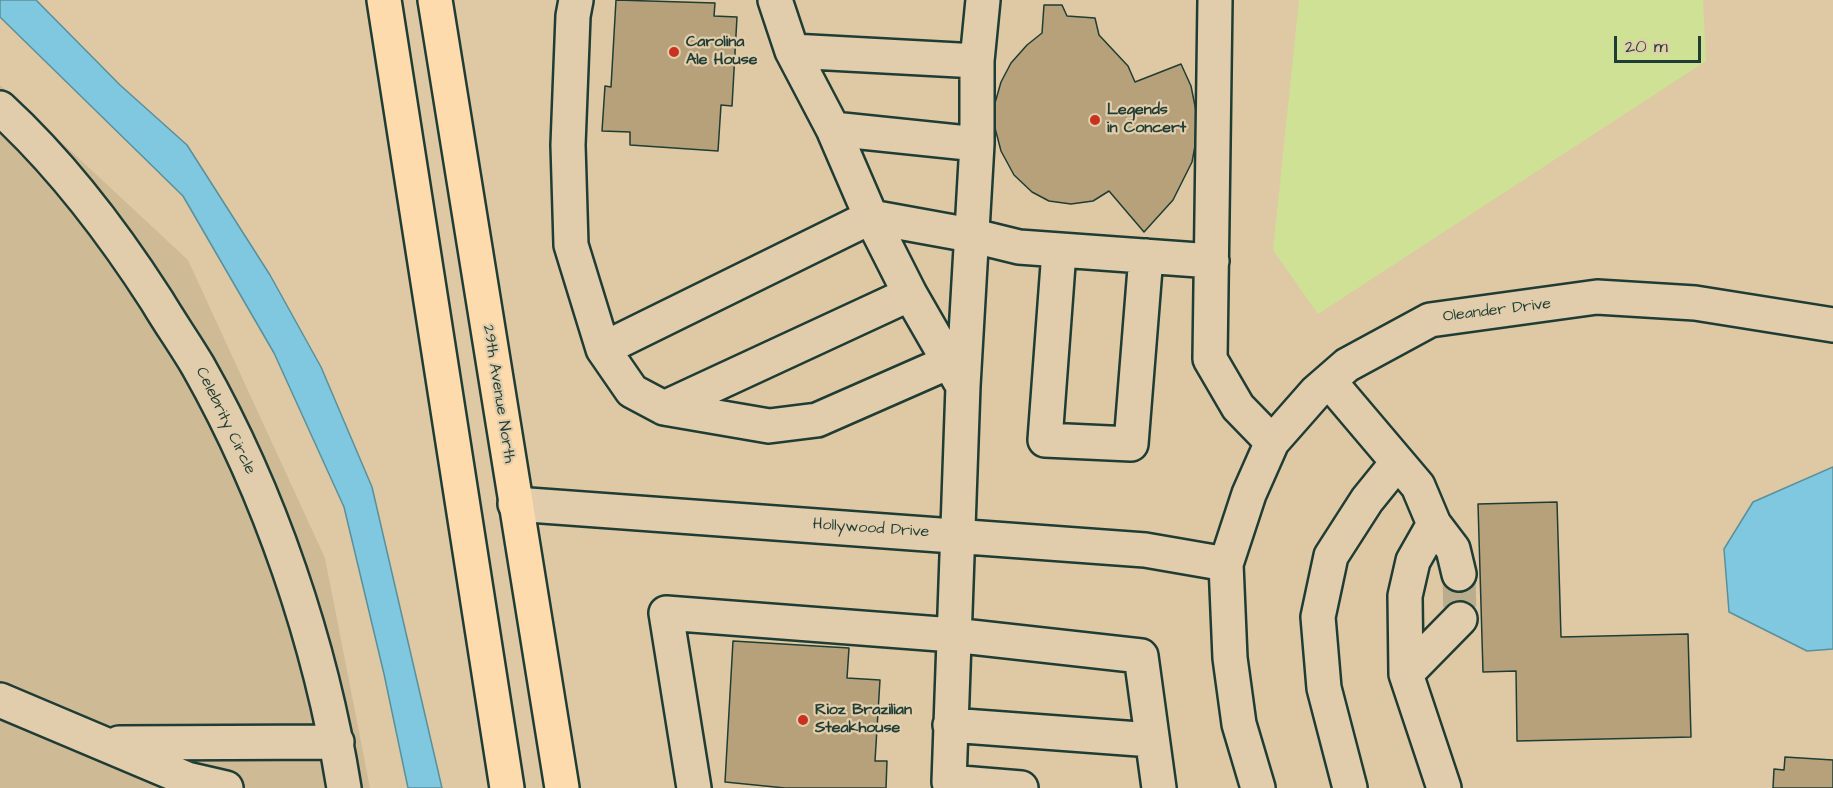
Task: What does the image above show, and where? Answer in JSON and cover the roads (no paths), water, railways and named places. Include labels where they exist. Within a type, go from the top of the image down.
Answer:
[{"type":"main road","points":[[384,0],[507,788]]},
{"type":"main road","name":"29th Avenue North","points":[[435,0],[562,788]]},
{"type":"street","points":[[576,0],[573,16],[568,145],[571,245],[603,349],[632,391],[664,408],[769,426],[817,420],[956,374]]},
{"type":"street","points":[[775,0],[792,51],[833,129],[872,217],[910,294],[956,374]]},
{"type":"street","points":[[983,0],[977,62],[977,144],[956,374],[958,535],[949,782],[1021,788]]},
{"type":"street","points":[[1215,0],[1210,360],[1238,407],[1272,442]]},
{"type":"street","points":[[792,51],[977,62]]},
{"type":"street","name":"Celebrity Circle","points":[[0,108],[27,133],[116,238],[198,366],[250,468],[302,607],[337,742],[344,788]]},
{"type":"street","points":[[833,129],[977,144]]},
{"type":"street","points":[[603,349],[872,217],[970,235],[1019,247],[1212,261]]},
{"type":"street","points":[[1059,251],[1045,440],[1131,444],[1146,256]]},
{"type":"street","points":[[664,408],[910,294]]},
{"type":"street","name":"Oleander Drive","points":[[1257,788],[1239,724],[1230,658],[1226,564],[1249,494],[1272,442],[1347,365],[1430,320],[1597,297],[1695,303],[1833,326]]},
{"type":"street","points":[[1329,381],[1418,486],[1434,524],[1453,549],[1459,574]]},
{"type":"street","points":[[1350,788],[1324,688],[1318,617],[1331,556],[1367,501],[1397,463]]},
{"type":"street","name":"Hollywood Drive","points":[[515,504],[1145,550],[1226,564]]},
{"type":"street","points":[[1434,524],[1413,561],[1405,596],[1406,674],[1444,788]]},
{"type":"street","points":[[694,788],[666,613],[953,635],[1141,656],[1159,788]]},
{"type":"street","points":[[1406,674],[1460,619]]},
{"type":"street","points":[[0,700],[187,778],[226,788]]},
{"type":"street","points":[[950,725],[1152,740]]},
{"type":"street","points":[[105,743],[337,742]]},
{"type":"water","points":[[0,0],[36,0],[120,85],[187,145],[270,275],[321,367],[372,487],[442,788],[408,788],[384,674],[344,507],[274,353],[183,196],[0,17]]},
{"type":"water","points":[[1833,467],[1833,649],[1807,651],[1729,612],[1724,549],[1753,502]]},
{"type":"tunnel","points":[[1459,574],[1460,619]]},
{"type":"place","name":"Carolina Ale House","points":[[674,52]]},
{"type":"place","name":"Legends in Concert","points":[[1095,120]]},
{"type":"place","name":"Rioz Brazilian Steakhouse","points":[[803,720]]}]
